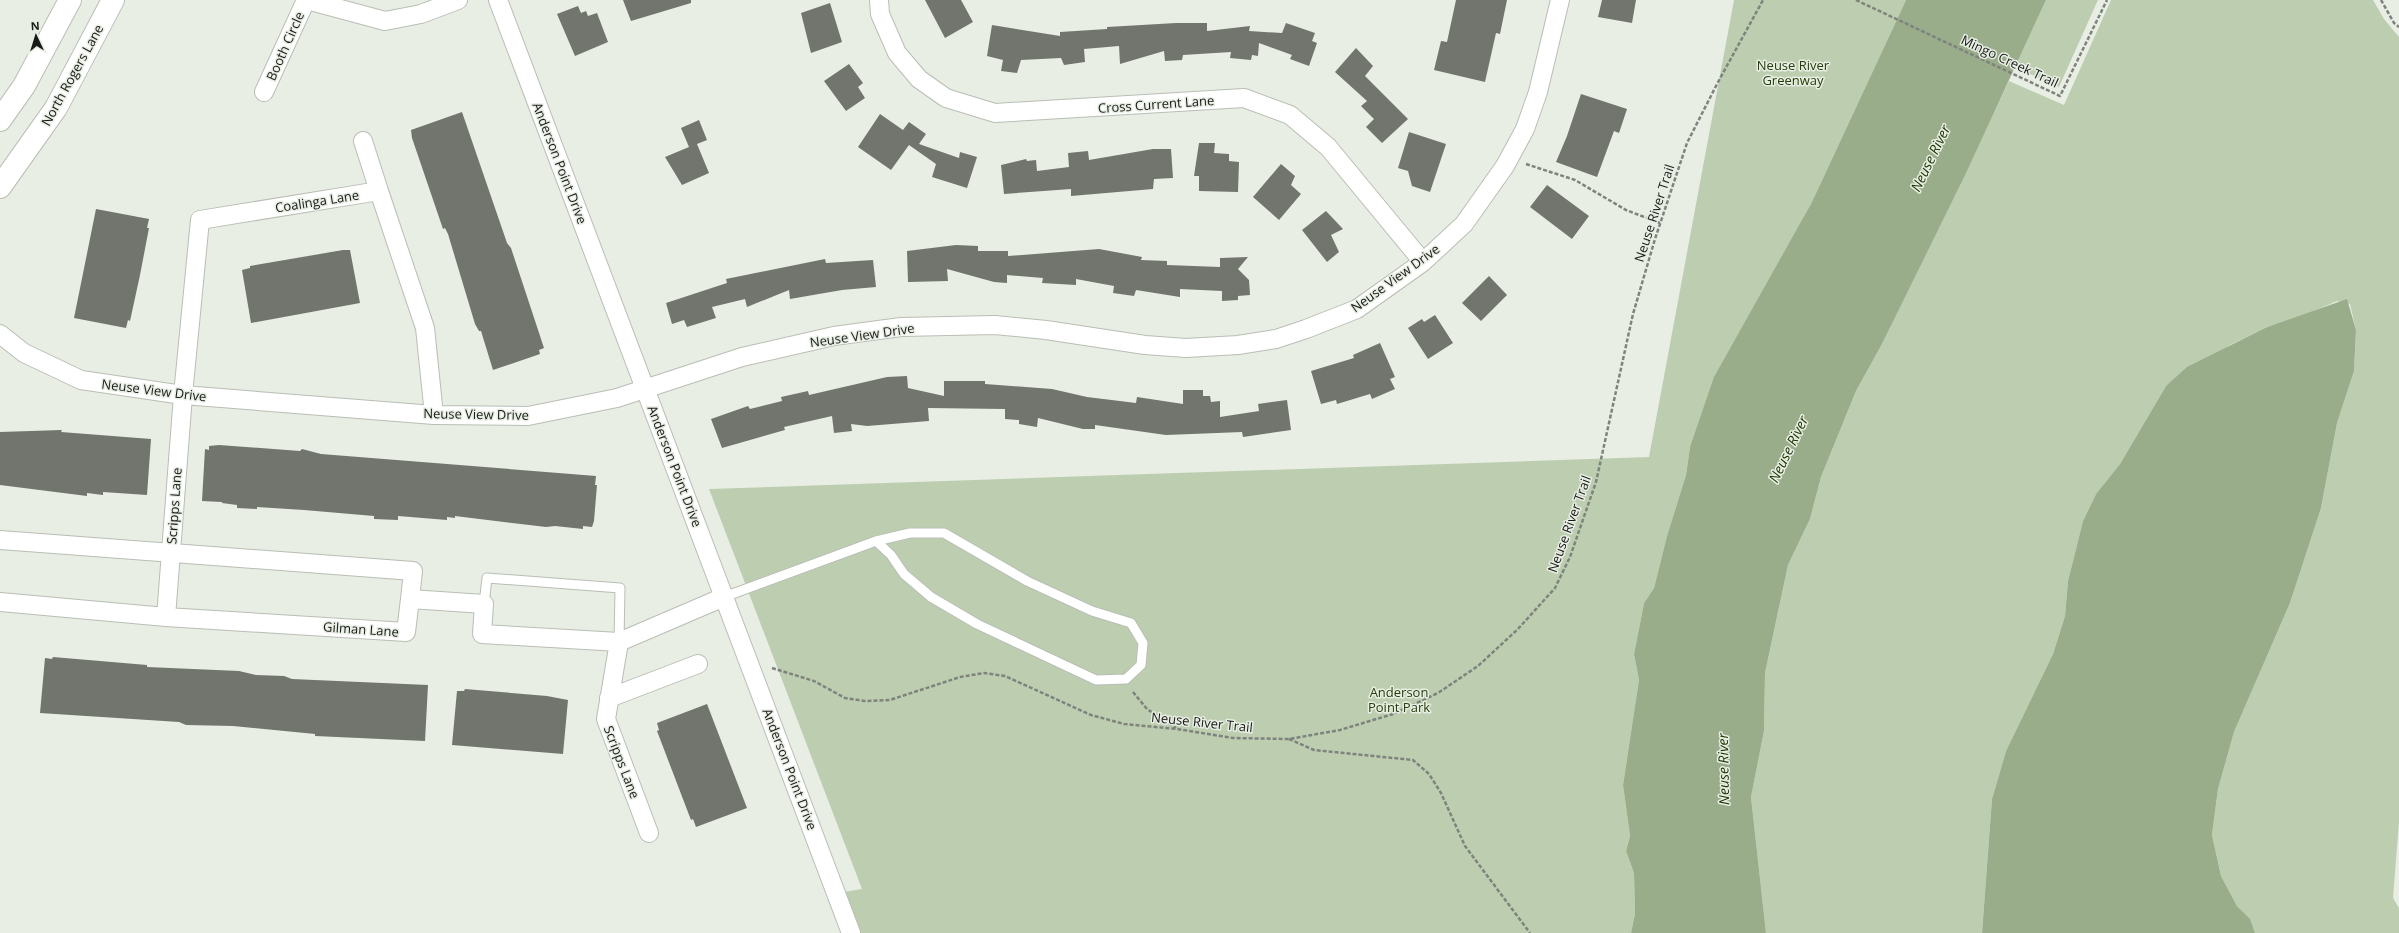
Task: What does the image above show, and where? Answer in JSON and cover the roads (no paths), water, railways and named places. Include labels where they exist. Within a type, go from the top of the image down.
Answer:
[{"type":"street","points":[[0,120],[24,86],[70,0]]},
{"type":"street","name":"North Rogers Lane","points":[[0,187],[56,108],[113,0]]},
{"type":"street","name":"Booth Circle","points":[[264,92],[306,0],[386,21],[421,14],[458,0]]},
{"type":"street","name":"Anderson Point Drive","points":[[498,0],[851,933]]},
{"type":"street","name":"Cross Current Lane","points":[[879,0],[880,14],[897,53],[919,79],[946,98],[995,113],[1244,98],[1290,115],[1328,147],[1423,262]]},
{"type":"street","name":"Neuse View Drive","points":[[0,334],[24,353],[81,380],[183,395],[434,415],[528,416],[590,405],[742,357],[834,336],[901,327],[995,325],[1046,330],[1145,345],[1186,348],[1238,345],[1276,339],[1306,330],[1357,309],[1423,262],[1464,224],[1505,166],[1525,129],[1538,92],[1560,0]]},
{"type":"street","points":[[363,141],[426,328],[434,415]]},
{"type":"street","name":"Coalinga Lane","points":[[183,395],[200,220],[379,191]]},
{"type":"street","name":"Scripps Lane","points":[[166,617],[183,395]]},
{"type":"street","points":[[0,540],[413,571],[410,599],[484,604],[482,634],[619,642],[724,597]]},
{"type":"street","name":"Gilman Lane","points":[[0,602],[166,617],[406,632],[410,599]]},
{"type":"street","name":"Scripps Lane","points":[[619,642],[606,719],[649,833]]},
{"type":"street","points":[[609,698],[698,664]]},
{"type":"lane","points":[[724,597],[876,541],[910,533],[944,533],[1027,581],[1092,611],[1131,622],[1143,643],[1141,665],[1126,679],[1096,680],[977,624],[931,596],[904,574],[891,555],[876,541]]},
{"type":"lane","points":[[484,604],[487,578],[620,588],[619,642]]},
{"type":"water","name":"Neuse River","points":[[1906,0],[2046,0],[1966,173],[1882,344],[1856,391],[1821,477],[1810,519],[1788,565],[1765,673],[1764,731],[1751,797],[1766,933],[1631,933],[1635,914],[1634,873],[1626,851],[1630,836],[1623,785],[1639,680],[1634,654],[1644,603],[1654,588],[1667,536],[1686,475],[1690,447],[1714,377],[1811,204]]},
{"type":"water","points":[[2347,299],[2356,330],[2354,371],[2337,423],[2321,508],[2290,603],[2234,732],[2218,789],[2212,835],[2221,876],[2237,906],[2250,919],[2255,933],[1982,933],[1992,799],[2006,751],[2053,654],[2065,616],[2068,581],[2083,521],[2096,494],[2120,464],[2166,386],[2187,367],[2265,328]]},
{"type":"park label","name":"Neuse River Greenway","points":[[1793,72]]},
{"type":"park label","name":"Anderson Point Park","points":[[1399,700]]}]
